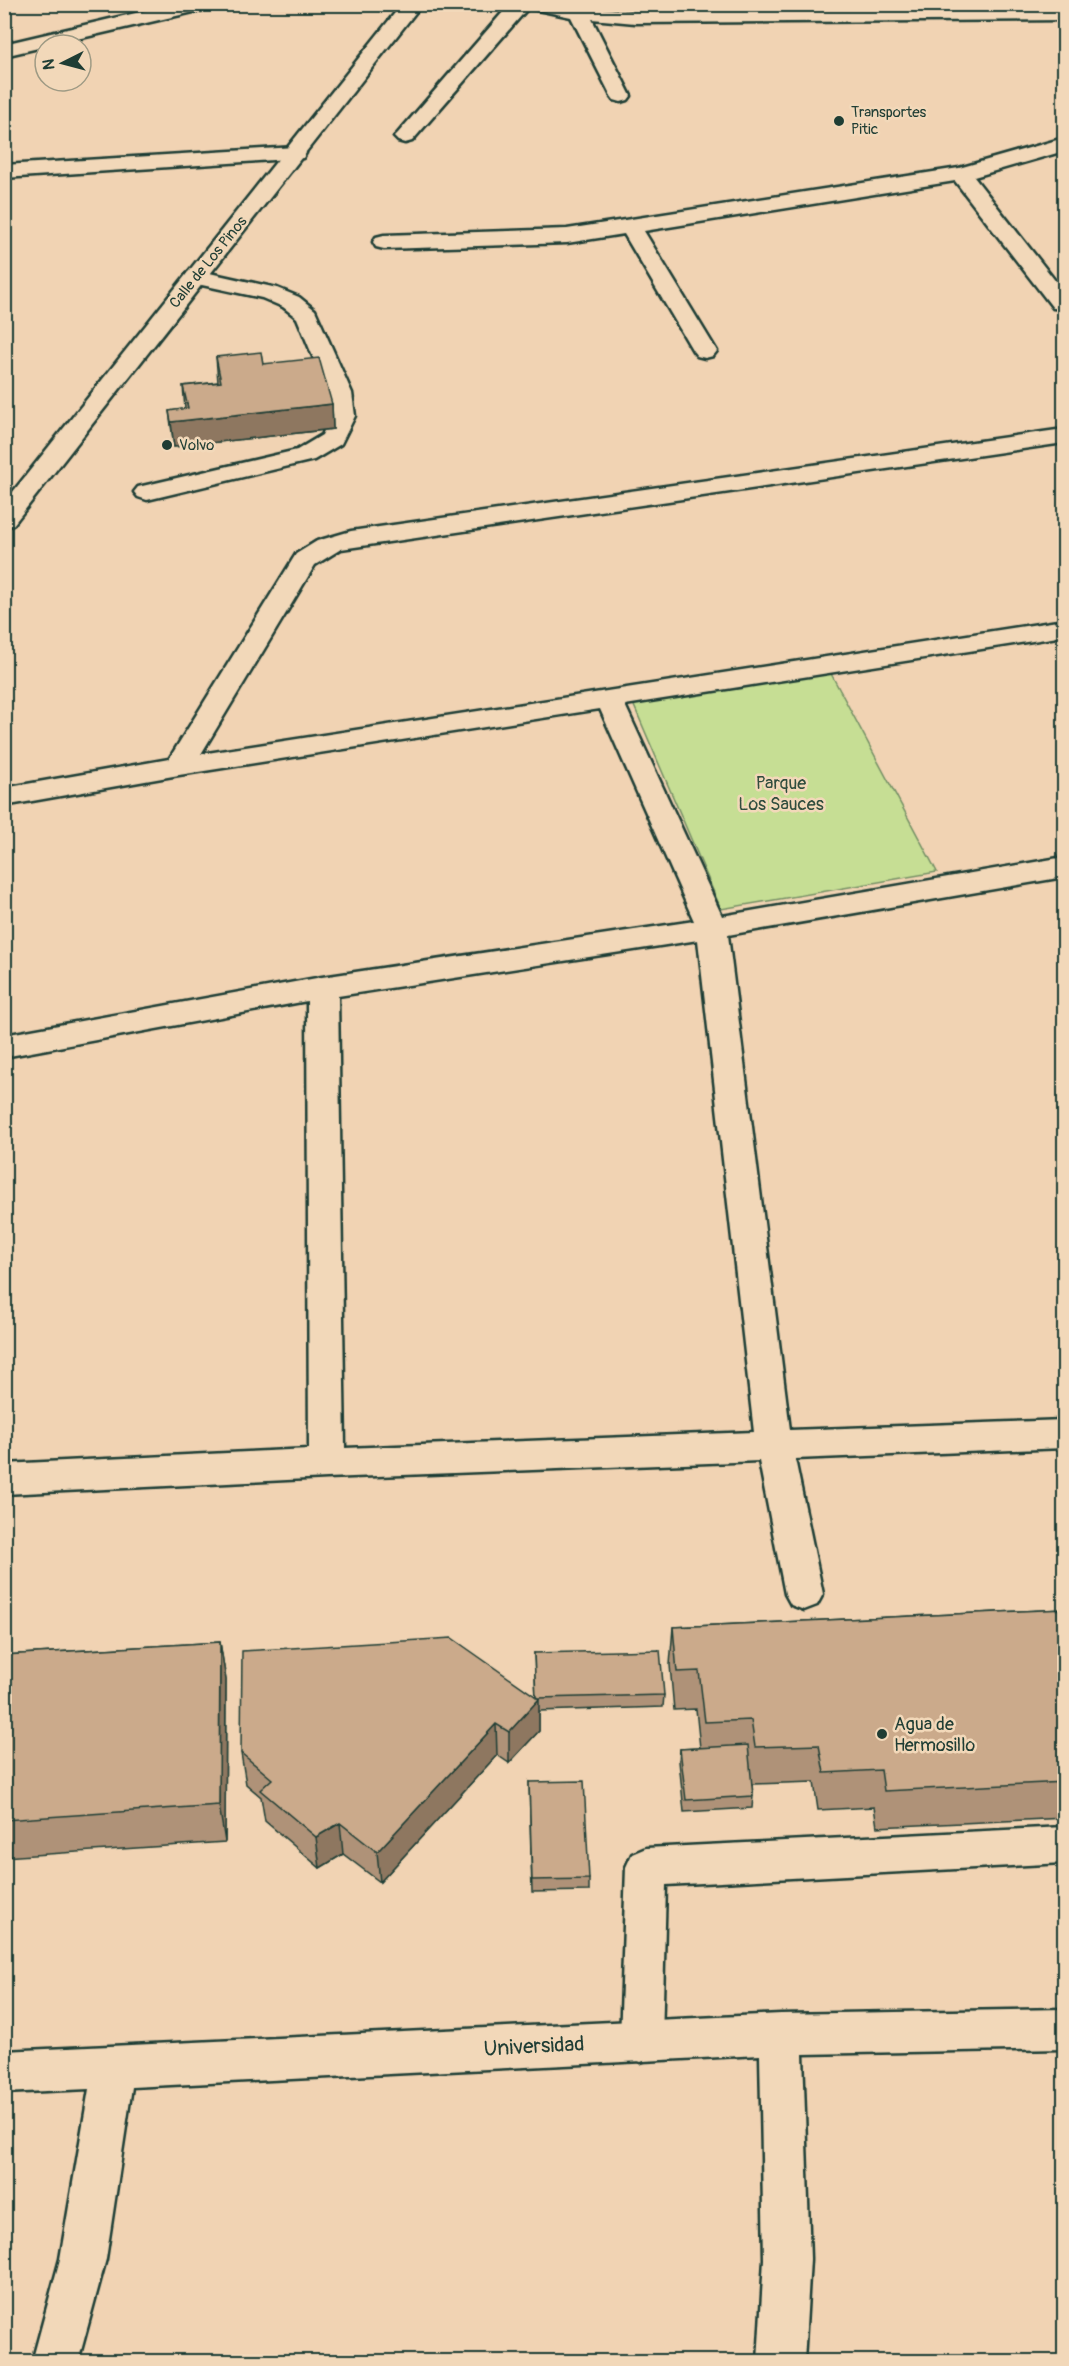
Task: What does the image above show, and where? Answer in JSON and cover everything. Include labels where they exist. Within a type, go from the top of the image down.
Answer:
[{"type":"street","points":[[4,50],[202,4]]},
{"type":"street","name":"Calle de Los Pinos","points":[[4,520],[413,4]]},
{"type":"street","points":[[405,136],[521,4]]},
{"type":"street","points":[[535,4],[634,17],[1065,14]]},
{"type":"street","points":[[579,8],[621,96]]},
{"type":"street","points":[[384,242],[567,236],[961,174],[1065,144]]},
{"type":"street","points":[[4,172],[295,153]]},
{"type":"street","points":[[961,174],[1061,303],[1065,302]]},
{"type":"street","points":[[630,226],[705,351]]},
{"type":"street","points":[[147,492],[306,454],[332,439],[343,416],[340,393],[307,315],[291,302],[269,293],[196,277]]},
{"type":"street","points":[[179,766],[305,560],[316,550],[330,544],[351,539],[1065,436]]},
{"type":"street","points":[[4,797],[179,766],[1065,628]]},
{"type":"street","points":[[609,699],[712,928],[774,1447],[804,1593]]},
{"type":"street","points":[[4,1046],[322,988],[712,928],[1065,867]]},
{"type":"street","points":[[322,988],[327,1463]]},
{"type":"street","points":[[4,1479],[327,1463],[1065,1434]]},
{"type":"street","points":[[641,2041],[646,1867],[1065,1845]]},
{"type":"street","name":"Universidad","points":[[4,2072],[781,2034],[1065,2029]]},
{"type":"street","points":[[781,2034],[787,2259],[781,2361]]},
{"type":"street","points":[[56,2361],[83,2259],[114,2067]]},
{"type":"green space","name":"Parque Los Sauces","points":[[829,670],[937,872],[721,909],[632,701]]},
{"type":"building","points":[[261,352],[263,364],[319,358],[332,404],[171,422],[169,411],[188,408],[183,386],[221,382],[216,357]]},
{"type":"building","name":"Agua de Hermosillo","points":[[1065,1609],[1065,1782],[884,1791],[881,1770],[824,1773],[819,1745],[755,1747],[751,1720],[705,1722],[699,1671],[677,1672],[673,1627]]},
{"type":"building","points":[[452,1638],[539,1699],[509,1732],[496,1724],[377,1852],[340,1823],[316,1837],[260,1790],[272,1779],[241,1753],[242,1651]]},
{"type":"building","points":[[220,1642],[219,1805],[4,1820],[4,1655]]},
{"type":"building","points":[[660,1650],[664,1695],[536,1698],[534,1653]]},
{"type":"building","points":[[748,1745],[753,1796],[686,1800],[680,1749]]},
{"type":"building","points":[[584,1781],[589,1879],[532,1880],[529,1782]]},
{"type":"place","name":"Transportes Pitic","points":[[839,121]]},
{"type":"place","name":"Volvo","points":[[167,445]]},
{"type":"place","name":"Agua de Hermosillo","points":[[882,1734]]}]
